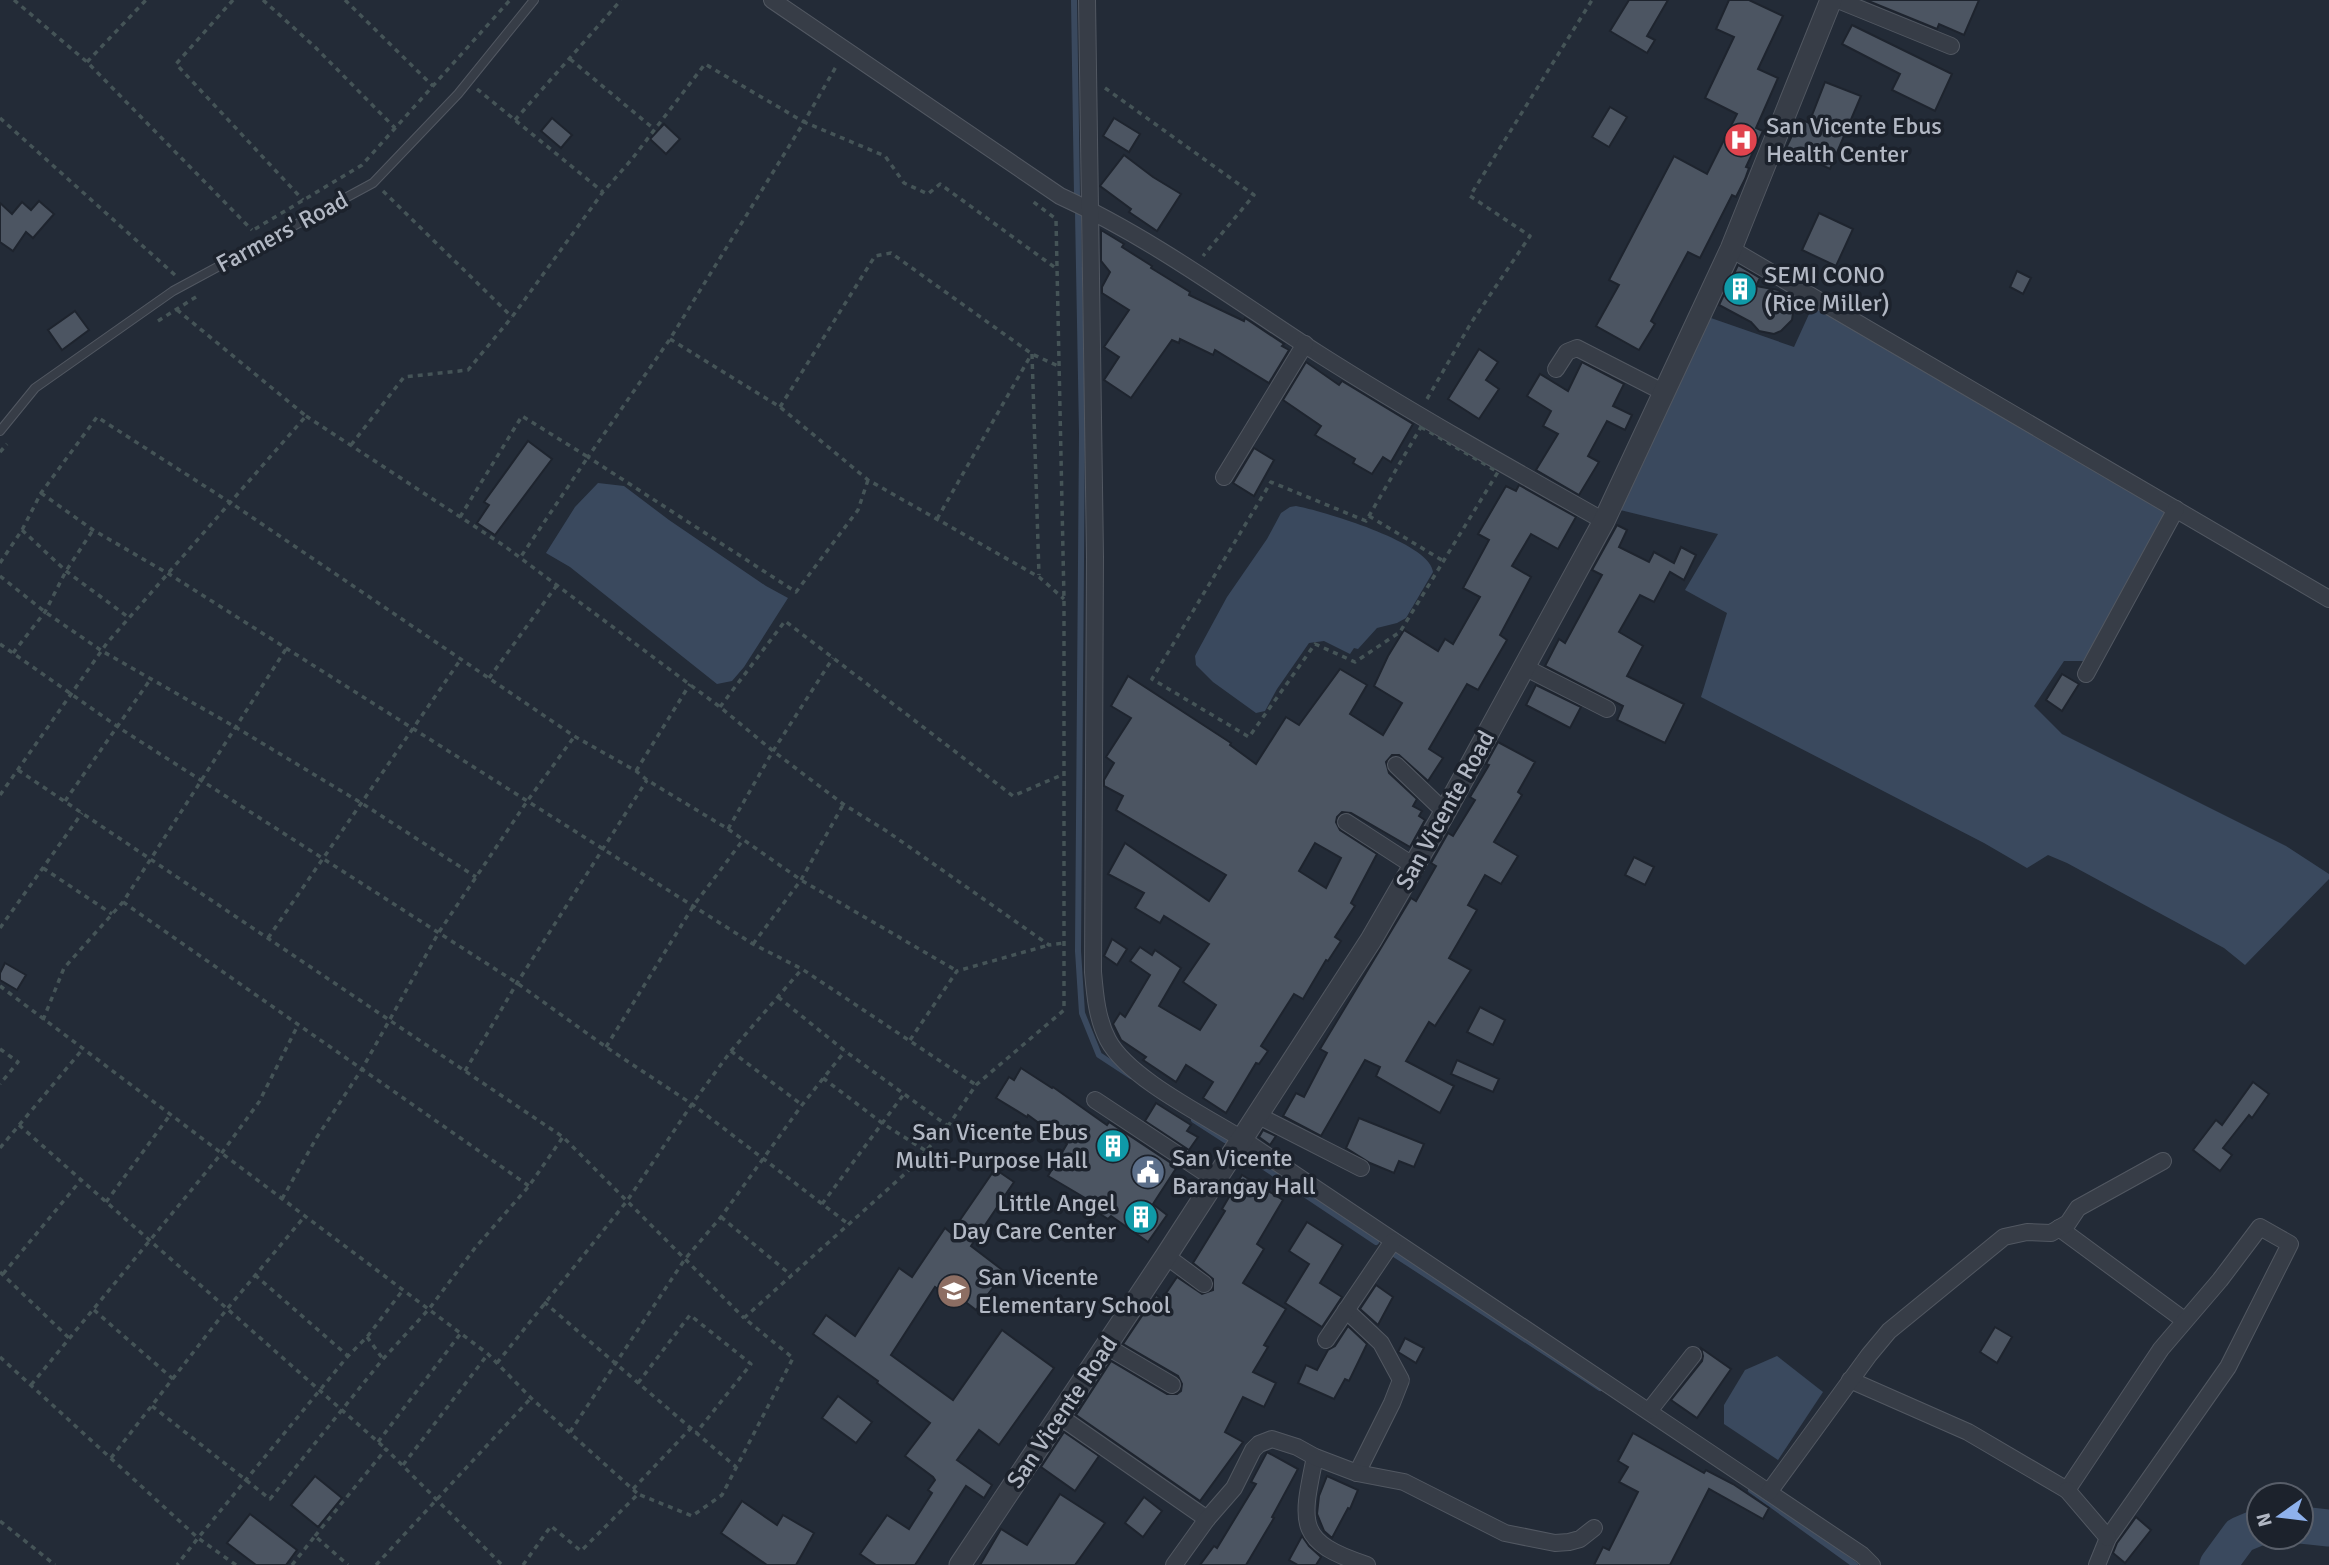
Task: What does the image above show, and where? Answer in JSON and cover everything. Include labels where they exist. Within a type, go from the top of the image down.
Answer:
[{"type":"street","points":[[772,0],[1060,197],[1091,210],[1396,402],[1604,521]]},
{"type":"street","points":[[1087,0],[1095,557],[1093,972],[1098,1015],[1107,1040],[1125,1063],[1174,1097],[1242,1139],[1769,1492],[1862,1555],[1872,1565]]},
{"type":"street","name":"San Vicente Road","points":[[960,1565],[1216,1180],[1371,940],[1445,811],[1604,521],[1731,249],[1830,0]]},
{"type":"street","points":[[1838,0],[1951,46]]},
{"type":"street","points":[[1731,249],[2329,599]]},
{"type":"street","points":[[1224,477],[1305,344]]},
{"type":"street","points":[[1556,369],[1567,352],[1577,348],[1663,392]]},
{"type":"street","points":[[2086,674],[2176,509]]},
{"type":"street","points":[[1524,667],[1607,709]]},
{"type":"street","points":[[1396,765],[1445,811]]},
{"type":"street","points":[[1346,822],[1414,866]]},
{"type":"street","points":[[1095,1100],[1216,1180]]},
{"type":"street","points":[[1257,1115],[1361,1168]]},
{"type":"street","points":[[1769,1492],[1889,1331],[2004,1237],[2027,1232],[2051,1233],[2068,1223],[2078,1208],[2163,1161]]},
{"type":"street","points":[[2067,1490],[2161,1349],[2220,1280],[2260,1227],[2290,1244],[2228,1367],[2108,1538],[2097,1565]]},
{"type":"street","points":[[2059,1228],[2184,1320]]},
{"type":"street","points":[[1326,1340],[1394,1241]]},
{"type":"street","points":[[1166,1256],[1205,1284]]},
{"type":"street","points":[[1346,1310],[1381,1343],[1401,1380],[1357,1473]]},
{"type":"street","points":[[1106,1346],[1172,1385]]},
{"type":"street","points":[[1648,1411],[1693,1355]]},
{"type":"street","points":[[1850,1380],[1968,1432],[2067,1490],[2108,1538]]},
{"type":"street","points":[[1059,1416],[1207,1519]]},
{"type":"street","points":[[1174,1565],[1207,1519],[1234,1488],[1253,1450],[1259,1444],[1272,1439],[1357,1473],[1404,1482],[1505,1534],[1555,1543],[1580,1539],[1594,1528]]},
{"type":"street","points":[[1315,1457],[1305,1503],[1307,1526],[1312,1536],[1325,1547],[1347,1559],[1367,1565]]},
{"type":"lane","name":"Farmers' Road","points":[[0,431],[35,388],[173,290],[373,184],[458,94],[534,0]]},
{"type":"path","points":[[14,0],[87,62],[252,230]]},
{"type":"path","points":[[87,62],[146,0]]},
{"type":"path","points":[[233,0],[176,64],[303,200]]},
{"type":"path","points":[[263,0],[315,47],[395,128]]},
{"type":"path","points":[[345,0],[433,86]]},
{"type":"path","points":[[242,237],[362,165],[510,0]]},
{"type":"path","points":[[515,120],[621,0]]},
{"type":"path","points":[[1426,401],[1471,323],[1530,236],[1470,196],[1592,0]]},
{"type":"path","points":[[569,59],[654,130]]},
{"type":"path","points":[[520,558],[670,340],[841,59]]},
{"type":"path","points":[[351,445],[404,377],[468,370],[512,317],[603,192],[705,64],[804,122],[885,156],[904,183],[928,194],[940,184],[1057,270]]},
{"type":"path","points":[[473,86],[603,192]]},
{"type":"path","points":[[1103,87],[1254,195],[1202,258]]},
{"type":"path","points":[[0,118],[180,279]]},
{"type":"path","points":[[379,187],[512,317]]},
{"type":"path","points":[[744,1318],[907,1172],[948,1126],[976,1085],[1064,1010],[1064,598],[1056,219],[1024,195]]},
{"type":"path","points":[[780,407],[875,256],[891,253],[1032,354],[1059,366]]},
{"type":"path","points":[[176,309],[306,415],[520,558],[690,684],[844,804],[1049,945]]},
{"type":"path","points":[[670,340],[780,407],[868,480],[1039,576],[1064,598]]},
{"type":"path","points":[[937,519],[1032,354]]},
{"type":"path","points":[[1032,354],[1039,576]]},
{"type":"path","points":[[0,795],[102,651],[306,415]]},
{"type":"path","points":[[460,517],[522,416],[796,592],[858,510],[868,480]]},
{"type":"path","points":[[0,563],[22,530],[41,493],[97,417],[231,503],[574,736],[728,829],[801,880],[957,971]]},
{"type":"path","points":[[1422,427],[1498,471],[1445,562],[1400,632],[1355,662],[1314,644],[1249,737],[1152,679],[1271,482],[1366,521],[1422,427]]},
{"type":"path","points":[[41,493],[93,530],[169,574],[753,943],[802,969],[976,1085]]},
{"type":"path","points":[[1369,516],[1445,562]]},
{"type":"path","points":[[22,530],[66,571],[129,618]]},
{"type":"path","points":[[13,653],[45,612],[66,571],[93,530]]},
{"type":"path","points":[[0,576],[45,612],[102,651],[363,804],[476,877]]},
{"type":"path","points":[[489,678],[556,585]]},
{"type":"path","points":[[720,707],[785,621],[1013,796],[1064,774]]},
{"type":"path","points":[[0,644],[117,727],[517,984],[692,1104],[848,1223]]},
{"type":"path","points":[[43,1020],[64,968],[123,902],[203,782],[286,649]]},
{"type":"path","points":[[728,829],[773,751],[833,658]]},
{"type":"path","points":[[268,938],[461,659]]},
{"type":"path","points":[[65,801],[151,680]]},
{"type":"path","points":[[636,771],[690,684]]},
{"type":"path","points":[[282,1199],[317,1137],[362,1069],[439,932],[574,736]]},
{"type":"path","points":[[0,986],[488,1354],[531,1398],[638,1494],[692,1516],[722,1495],[793,1358],[744,1318],[563,1137],[18,770]]},
{"type":"path","points":[[465,1071],[647,780]]},
{"type":"path","points":[[753,943],[801,880],[844,804]]},
{"type":"path","points":[[0,928],[82,813]]},
{"type":"path","points":[[606,1047],[694,905],[743,840]]},
{"type":"path","points":[[43,868],[112,915]]},
{"type":"path","points":[[123,902],[529,1186]]},
{"type":"path","points":[[909,1041],[957,971],[1064,943]]},
{"type":"path","points":[[497,1363],[627,1201],[692,1104],[732,1051],[802,969]]},
{"type":"path","points":[[778,997],[845,1051],[948,1126]]},
{"type":"path","points":[[31,1385],[222,1154],[259,1102],[298,1025]]},
{"type":"path","points":[[0,1049],[18,1062],[0,1084]]},
{"type":"path","points":[[0,1148],[82,1049]]},
{"type":"path","points":[[732,1051],[802,1105]]},
{"type":"path","points":[[570,1432],[685,1259],[721,1217],[802,1105],[845,1051]]},
{"type":"path","points":[[823,1078],[926,1151]]},
{"type":"path","points":[[822,1204],[904,1094]]},
{"type":"path","points":[[106,1202],[170,1115]]},
{"type":"path","points":[[19,1125],[386,1449],[502,1565]]},
{"type":"path","points":[[152,1406],[270,1499],[383,1359],[429,1309],[475,1248],[529,1186],[563,1137]]},
{"type":"path","points":[[70,1339],[1,1273],[81,1180]]},
{"type":"path","points":[[111,1458],[227,1309],[305,1216]]},
{"type":"path","points":[[721,1217],[791,1275]]},
{"type":"path","points":[[255,1276],[348,1356]]},
{"type":"path","points":[[177,1565],[403,1290]]},
{"type":"path","points":[[544,1302],[736,1467]]},
{"type":"path","points":[[94,1310],[173,1379]]},
{"type":"path","points":[[638,1383],[690,1315],[751,1364],[696,1433]]},
{"type":"path","points":[[378,1442],[461,1333]]},
{"type":"path","points":[[367,1337],[383,1359]]},
{"type":"path","points":[[402,1465],[488,1354]]},
{"type":"path","points":[[0,1357],[198,1538],[236,1565]]},
{"type":"path","points":[[376,1565],[531,1398]]},
{"type":"path","points":[[633,1489],[691,1428]]},
{"type":"path","points":[[292,1565],[386,1449]]},
{"type":"path","points":[[523,1565],[551,1526],[581,1551],[638,1494]]},
{"type":"path","points":[[0,1521],[55,1565]]},
{"type":"path","points":[[315,1535],[348,1565]]},
{"type":"water","points":[[1815,301],[2168,508],[2113,612],[2083,661],[2064,661],[2034,706],[2062,734],[2286,846],[2329,874],[2329,879],[2245,965],[2224,948],[2067,863],[2048,855],[2027,868],[1984,843],[1701,697],[1727,613],[1685,590],[1718,534],[1612,508],[1708,317],[1794,347]]},
{"type":"water","points":[[598,483],[624,486],[669,520],[788,598],[744,667],[732,681],[717,684],[570,567],[546,553],[575,507]]},
{"type":"water","points":[[1296,506],[1351,521],[1396,540],[1428,561],[1433,572],[1406,618],[1377,628],[1350,654],[1324,641],[1309,643],[1265,711],[1256,713],[1213,682],[1196,665],[1195,656],[1227,597],[1267,539],[1281,513]]},
{"type":"water","points":[[1777,1356],[1823,1392],[1778,1460],[1724,1424],[1724,1405],[1745,1370]]},
{"type":"building","points":[[1629,0],[1668,0],[1647,36],[1655,40],[1647,53],[1610,31]]},
{"type":"building","points":[[1729,0],[1749,0],[1783,16],[1758,69],[1778,78],[1756,128],[1763,131],[1746,167],[1749,168],[1736,197],[1732,195],[1700,258],[1688,252],[1651,321],[1655,324],[1639,350],[1596,326],[1619,285],[1609,280],[1674,156],[1707,174],[1737,114],[1705,98],[1734,37],[1716,29]]},
{"type":"building","points":[[1866,0],[1979,0],[1964,35],[1939,24],[1937,29]]},
{"type":"building","points":[[1852,25],[1952,74],[1935,111],[1892,90],[1900,74],[1842,44]]},
{"type":"building","points":[[1825,82],[1861,96],[1830,169],[1786,148],[1800,119],[1809,123]]},
{"type":"building","points":[[1610,107],[1627,117],[1609,147],[1592,137]]},
{"type":"building","points":[[552,118],[572,135],[561,148],[541,131]]},
{"type":"building","points":[[1114,118],[1140,134],[1129,152],[1103,136]]},
{"type":"building","points":[[664,124],[680,139],[666,154],[650,139]]},
{"type":"building","points":[[1124,155],[1181,194],[1157,231],[1129,212],[1131,209],[1100,186]]},
{"type":"building","points":[[39,201],[54,214],[33,238],[26,232],[13,251],[0,242],[0,203],[12,214],[22,202],[31,210]]},
{"type":"building","points":[[1819,213],[1853,229],[1836,266],[1802,250]]},
{"type":"building","points":[[1101,230],[1124,244],[1122,247],[1152,266],[1151,268],[1190,292],[1189,295],[1244,321],[1245,318],[1284,344],[1282,346],[1289,350],[1269,383],[1215,350],[1213,355],[1180,339],[1179,343],[1172,340],[1131,398],[1104,380],[1119,357],[1104,347],[1129,310],[1102,293],[1102,287],[1110,272],[1101,261]]},
{"type":"building","points":[[1738,265],[1760,278],[1756,286],[1778,290],[1790,298],[1792,320],[1781,331],[1774,334],[1759,331],[1751,322],[1719,305]]},
{"type":"building","points":[[2017,271],[2031,278],[2023,294],[2010,287]]},
{"type":"building","points":[[75,311],[89,330],[62,350],[48,330]]},
{"type":"building","points":[[1479,349],[1498,362],[1486,380],[1499,389],[1479,419],[1448,399]]},
{"type":"building","points":[[1306,362],[1339,385],[1342,381],[1413,424],[1391,462],[1383,457],[1372,474],[1353,463],[1355,459],[1315,435],[1321,426],[1283,400]]},
{"type":"building","points":[[1582,362],[1624,384],[1613,406],[1632,415],[1625,430],[1607,421],[1588,456],[1599,462],[1579,495],[1536,470],[1558,434],[1543,426],[1551,411],[1527,396],[1540,374],[1568,391]]},
{"type":"building","points":[[528,441],[552,459],[495,535],[477,523],[489,505],[484,502]]},
{"type":"building","points":[[1254,448],[1274,460],[1254,496],[1233,483]]},
{"type":"building","points":[[1519,485],[1576,517],[1558,549],[1531,534],[1512,566],[1531,577],[1500,635],[1507,640],[1478,690],[1467,684],[1429,749],[1443,758],[1428,781],[1399,755],[1392,755],[1386,762],[1389,773],[1417,799],[1413,806],[1422,811],[1419,816],[1425,820],[1410,847],[1351,813],[1342,812],[1337,817],[1340,830],[1377,854],[1351,903],[1355,906],[1335,937],[1341,941],[1328,961],[1326,960],[1303,999],[1294,994],[1261,1046],[1268,1051],[1259,1064],[1256,1063],[1226,1113],[1203,1098],[1213,1082],[1186,1065],[1176,1082],[1143,1060],[1146,1057],[1121,1040],[1113,1024],[1120,1013],[1125,1017],[1150,975],[1130,961],[1140,947],[1152,955],[1155,950],[1181,968],[1159,1006],[1200,1030],[1216,1005],[1183,982],[1209,944],[1164,916],[1160,923],[1135,908],[1144,893],[1108,874],[1125,843],[1209,901],[1226,875],[1116,810],[1123,796],[1104,786],[1104,780],[1114,763],[1106,757],[1131,718],[1111,706],[1128,676],[1231,743],[1230,745],[1256,764],[1286,717],[1299,725],[1340,669],[1367,685],[1350,714],[1383,735],[1402,703],[1374,686],[1388,656],[1404,630],[1438,651],[1445,639],[1453,644],[1480,597],[1463,588],[1489,540],[1478,534],[1506,486],[1516,491]],"holes":[[[1315,843],[1341,858],[1326,888],[1299,871]]]},
{"type":"building","points":[[1617,525],[1627,530],[1619,547],[1649,562],[1654,552],[1674,563],[1681,547],[1696,555],[1684,580],[1670,572],[1654,602],[1640,595],[1619,632],[1643,646],[1627,676],[1684,704],[1665,743],[1617,720],[1623,706],[1545,666],[1559,639],[1565,643],[1602,575],[1592,570]]},
{"type":"building","points":[[2062,674],[2079,684],[2062,711],[2046,700]]},
{"type":"building","points":[[1536,685],[1581,707],[1570,728],[1526,705]]},
{"type":"building","points":[[1498,742],[1535,762],[1518,792],[1522,795],[1494,842],[1518,856],[1501,884],[1485,875],[1468,905],[1477,910],[1449,958],[1471,970],[1435,1026],[1429,1022],[1406,1061],[1454,1086],[1440,1113],[1376,1076],[1380,1067],[1365,1060],[1321,1136],[1283,1116],[1296,1093],[1304,1097],[1327,1053],[1320,1049],[1411,898],[1416,901],[1436,866],[1431,863],[1448,833],[1453,836],[1475,800],[1470,797],[1489,765],[1486,764]]},
{"type":"building","points":[[1634,857],[1654,867],[1645,885],[1625,875]]},
{"type":"building","points":[[1112,939],[1127,949],[1117,965],[1104,956]]},
{"type":"building","points":[[5,963],[26,975],[17,990],[0,980]]},
{"type":"building","points":[[1480,1007],[1505,1020],[1493,1045],[1467,1032]]},
{"type":"building","points":[[1457,1060],[1499,1079],[1493,1092],[1451,1074]]},
{"type":"building","points":[[1021,1068],[1177,1167],[1153,1204],[1167,1215],[1148,1242],[1111,1216],[1108,1219],[1094,1210],[1097,1205],[1048,1176],[1067,1144],[1028,1115],[1027,1117],[996,1098],[1009,1077],[1014,1080]]},
{"type":"building","points":[[2253,1082],[2269,1094],[2252,1118],[2249,1115],[2223,1148],[2232,1155],[2220,1171],[2193,1150],[2216,1120],[2222,1125]]},
{"type":"building","points":[[1156,1103],[1191,1125],[1187,1131],[1198,1137],[1189,1150],[1145,1121]]},
{"type":"building","points":[[1359,1118],[1424,1144],[1414,1167],[1399,1161],[1394,1173],[1370,1163],[1346,1148]]},
{"type":"building","points":[[1263,1130],[1276,1136],[1270,1145],[1259,1137]]},
{"type":"building","points":[[995,1169],[1014,1182],[971,1246],[1005,1272],[976,1310],[946,1287],[942,1292],[935,1287],[891,1355],[953,1400],[1002,1330],[1054,1368],[999,1445],[979,1430],[957,1460],[992,1485],[984,1498],[966,1486],[915,1565],[876,1565],[860,1554],[887,1515],[909,1529],[932,1493],[928,1490],[935,1480],[933,1477],[905,1456],[930,1423],[813,1334],[826,1315],[855,1336],[899,1268],[912,1277],[945,1228],[951,1233]]},
{"type":"building","points":[[1242,1175],[1283,1200],[1257,1244],[1264,1249],[1243,1283],[1286,1309],[1264,1345],[1268,1347],[1253,1372],[1276,1383],[1264,1407],[1243,1397],[1225,1432],[1243,1442],[1200,1501],[1076,1415],[1111,1361],[1167,1394],[1181,1391],[1182,1384],[1178,1376],[1123,1344],[1156,1295],[1162,1299],[1177,1277],[1202,1294],[1213,1290],[1213,1279],[1193,1263],[1225,1211],[1222,1209]]},
{"type":"building","points":[[1307,1222],[1343,1245],[1320,1283],[1342,1297],[1322,1327],[1285,1303],[1309,1264],[1289,1251]]},
{"type":"building","points":[[1376,1285],[1393,1297],[1378,1325],[1360,1309]]},
{"type":"building","points":[[1348,1326],[1367,1344],[1349,1381],[1345,1379],[1334,1399],[1298,1383],[1306,1365],[1317,1370],[1328,1350],[1335,1346]]},
{"type":"building","points":[[1995,1327],[2012,1337],[1997,1363],[1980,1352]]},
{"type":"building","points":[[1405,1338],[1424,1348],[1416,1363],[1398,1352]]},
{"type":"building","points":[[1701,1348],[1731,1369],[1697,1418],[1671,1400],[1702,1361]]},
{"type":"building","points":[[838,1396],[872,1422],[856,1443],[822,1418]]},
{"type":"building","points":[[1064,1432],[1099,1456],[1075,1491],[1041,1467]]},
{"type":"building","points":[[1633,1433],[1704,1473],[1706,1470],[1733,1484],[1769,1508],[1763,1519],[1709,1489],[1670,1565],[1594,1565],[1603,1547],[1609,1550],[1638,1492],[1619,1482],[1628,1467],[1618,1461]]},
{"type":"building","points":[[1267,1452],[1298,1469],[1272,1517],[1274,1518],[1246,1565],[1200,1565],[1214,1546],[1217,1548],[1256,1484],[1251,1482]]},
{"type":"building","points":[[315,1476],[342,1498],[318,1527],[291,1505]]},
{"type":"building","points":[[1327,1476],[1358,1490],[1332,1538],[1324,1531],[1317,1514],[1319,1496]]},
{"type":"building","points":[[1060,1494],[1105,1523],[1075,1565],[980,1565],[1001,1529],[1027,1545]]},
{"type":"building","points":[[1144,1497],[1162,1511],[1143,1537],[1125,1523]]},
{"type":"building","points":[[742,1501],[777,1525],[783,1515],[814,1533],[796,1565],[767,1565],[721,1533]]},
{"type":"building","points":[[250,1514],[297,1550],[286,1565],[256,1565],[227,1543]]},
{"type":"building","points":[[2136,1517],[2151,1530],[2125,1563],[2113,1553]]},
{"type":"building","points":[[1302,1536],[1321,1557],[1316,1565],[1298,1565],[1289,1560]]},
{"type":"waterway","points":[[1074,0],[1077,195]]},
{"type":"waterway","points":[[1078,212],[1082,433],[1078,951],[1082,1013],[1099,1055],[1131,1076]]},
{"type":"waterway","points":[[1194,1120],[1225,1140]]},
{"type":"waterway","points":[[1243,1153],[1376,1242]]},
{"type":"waterway","points":[[1391,1252],[1600,1388]]},
{"type":"waterway","points":[[1751,1490],[1855,1565]]},
{"type":"waterway","points":[[2315,1526],[2329,1528]]},
{"type":"waterway","points":[[2218,1565],[2240,1535],[2245,1533]]},
{"type":"place","name":"San Vicente Ebus Health Center","points":[[1741,140]]},
{"type":"place","name":"SEMI CONO (Rice Miller)","points":[[1740,289]]},
{"type":"place","name":"San Vicente Ebus Multi-Purpose Hall","points":[[1113,1146]]},
{"type":"place","name":"San Vicente Barangay Hall","points":[[1148,1172]]},
{"type":"place","name":"Little Angel Day Care Center","points":[[1141,1217]]},
{"type":"place","name":"San Vicente Elementary School","points":[[954,1291]]}]
